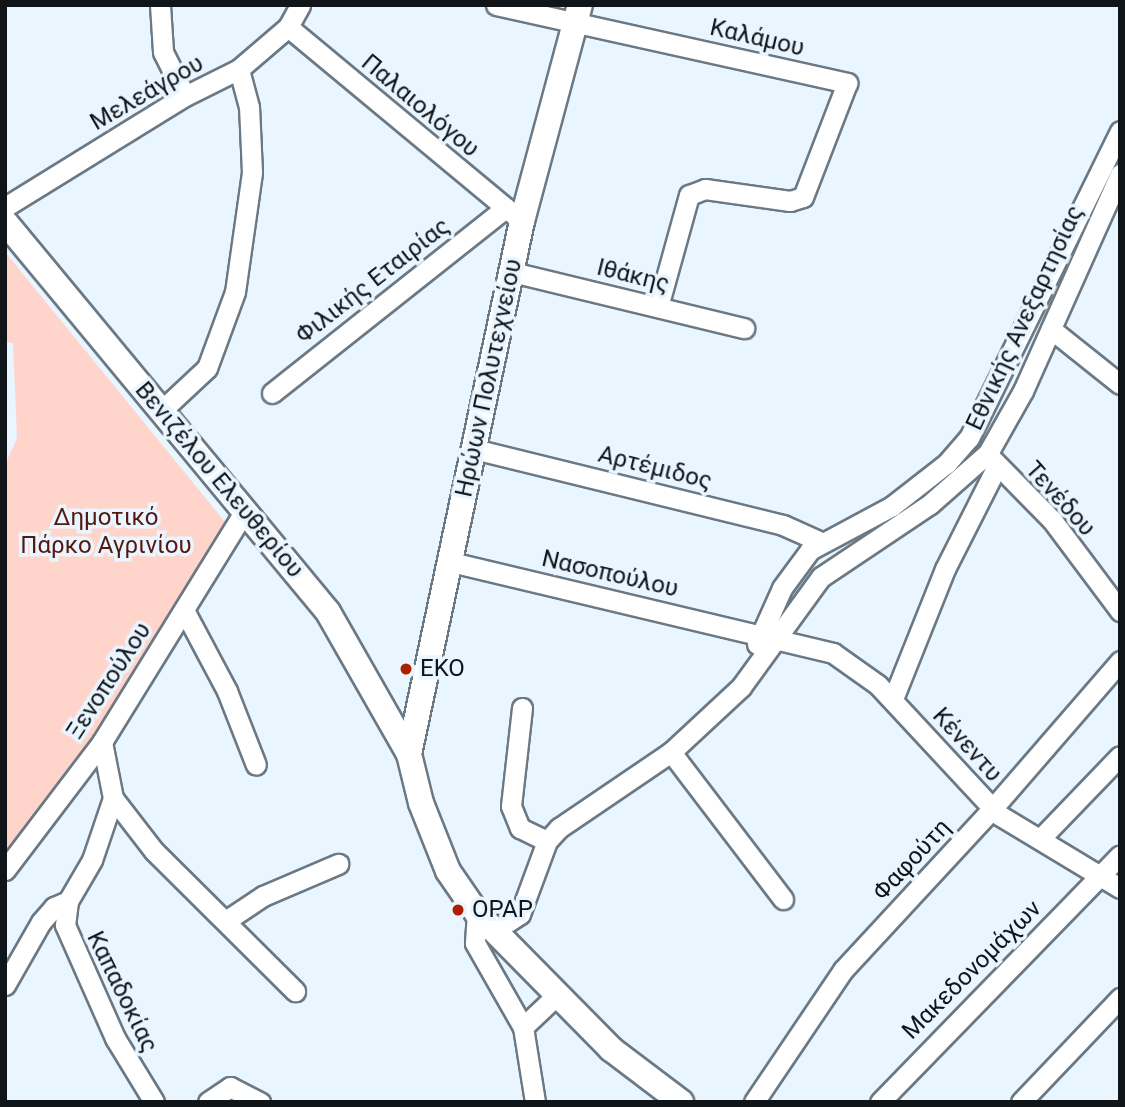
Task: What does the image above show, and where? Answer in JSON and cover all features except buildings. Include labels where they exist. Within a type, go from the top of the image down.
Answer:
[{"type":"main road","name":"Ηρώων Πολυτεχνείου","points":[[409,754],[512,272],[513,214],[578,14]]},
{"type":"main road","name":"Βενιζέλου Ελευθερίου","points":[[5,222],[328,612],[409,754]]},
{"type":"main road","points":[[409,754],[421,803],[448,872],[477,913],[611,1049],[672,1100]]},
{"type":"street","points":[[160,5],[163,52],[185,96]]},
{"type":"street","name":"Μελεάγρου","points":[[5,207],[185,96],[239,69],[288,27],[299,5]]},
{"type":"street","name":"Καλάμου","points":[[496,5],[578,14],[847,83],[803,197],[790,201],[705,189],[689,195],[658,307]]},
{"type":"street","name":"Παλαιολόγου","points":[[288,27],[513,214]]},
{"type":"street","points":[[161,411],[207,368],[235,292],[252,172],[248,98],[239,69]]},
{"type":"street","points":[[754,670],[758,634],[797,564],[821,542],[892,506],[947,463],[969,438],[1120,131]]},
{"type":"street","name":"Εθνικής Ανεξαρτησίας","points":[[548,841],[559,828],[671,752],[754,670],[780,638],[808,589],[821,577],[992,460],[1120,174]]},
{"type":"street","name":"Φιλικής Εταιρίας","points":[[272,393],[513,214]]},
{"type":"street","name":"Ιθάκης","points":[[512,272],[744,328]]},
{"type":"street","points":[[1051,329],[1120,384]]},
{"type":"street","name":"Αρτέμιδος","points":[[474,449],[783,525],[821,542]]},
{"type":"street","points":[[893,699],[992,460]]},
{"type":"street","name":"Τενέδου","points":[[992,460],[1052,520],[1120,611]]},
{"type":"street","name":"Ξενοπούλου","points":[[5,870],[102,742],[244,512]]},
{"type":"street","name":"Νασοπούλου","points":[[451,562],[780,638]]},
{"type":"street","points":[[184,610],[227,691],[256,765]]},
{"type":"street","name":"Κένεντυ","points":[[780,638],[851,662],[893,699],[992,809],[1120,888]]},
{"type":"street","name":"Φαφούτη","points":[[754,1102],[843,970],[992,809],[1120,661]]},
{"type":"street","points":[[494,931],[520,915],[548,841],[520,828],[511,806],[522,708]]},
{"type":"street","points":[[102,742],[113,798],[154,851],[228,920],[295,991]]},
{"type":"street","points":[[671,752],[783,899]]},
{"type":"street","points":[[1040,839],[1120,756]]},
{"type":"street","points":[[5,985],[41,922],[54,907],[68,901],[92,860],[113,798]]},
{"type":"street","name":"Μακεδονομάχων","points":[[880,1102],[1120,855]]},
{"type":"street","points":[[228,920],[263,896],[338,864]]},
{"type":"street","name":"Καπαδοκίας","points":[[68,901],[64,920],[71,946],[115,1038],[154,1102]]},
{"type":"street","points":[[477,913],[475,943],[523,1027],[535,1102]]},
{"type":"street","points":[[523,1027],[558,994]]},
{"type":"street","points":[[1021,1102],[1120,998]]},
{"type":"street","points":[[208,1102],[230,1087],[260,1102]]},
{"type":"green space","name":"Δημοτικό Πάρκο Αγρινίου","points":[[5,252],[230,528],[93,738],[5,854],[5,465],[17,438],[13,343],[5,342]]},
{"type":"place","name":"EKO","points":[[406,669]]},
{"type":"place","name":"OPAP","points":[[458,910]]}]
